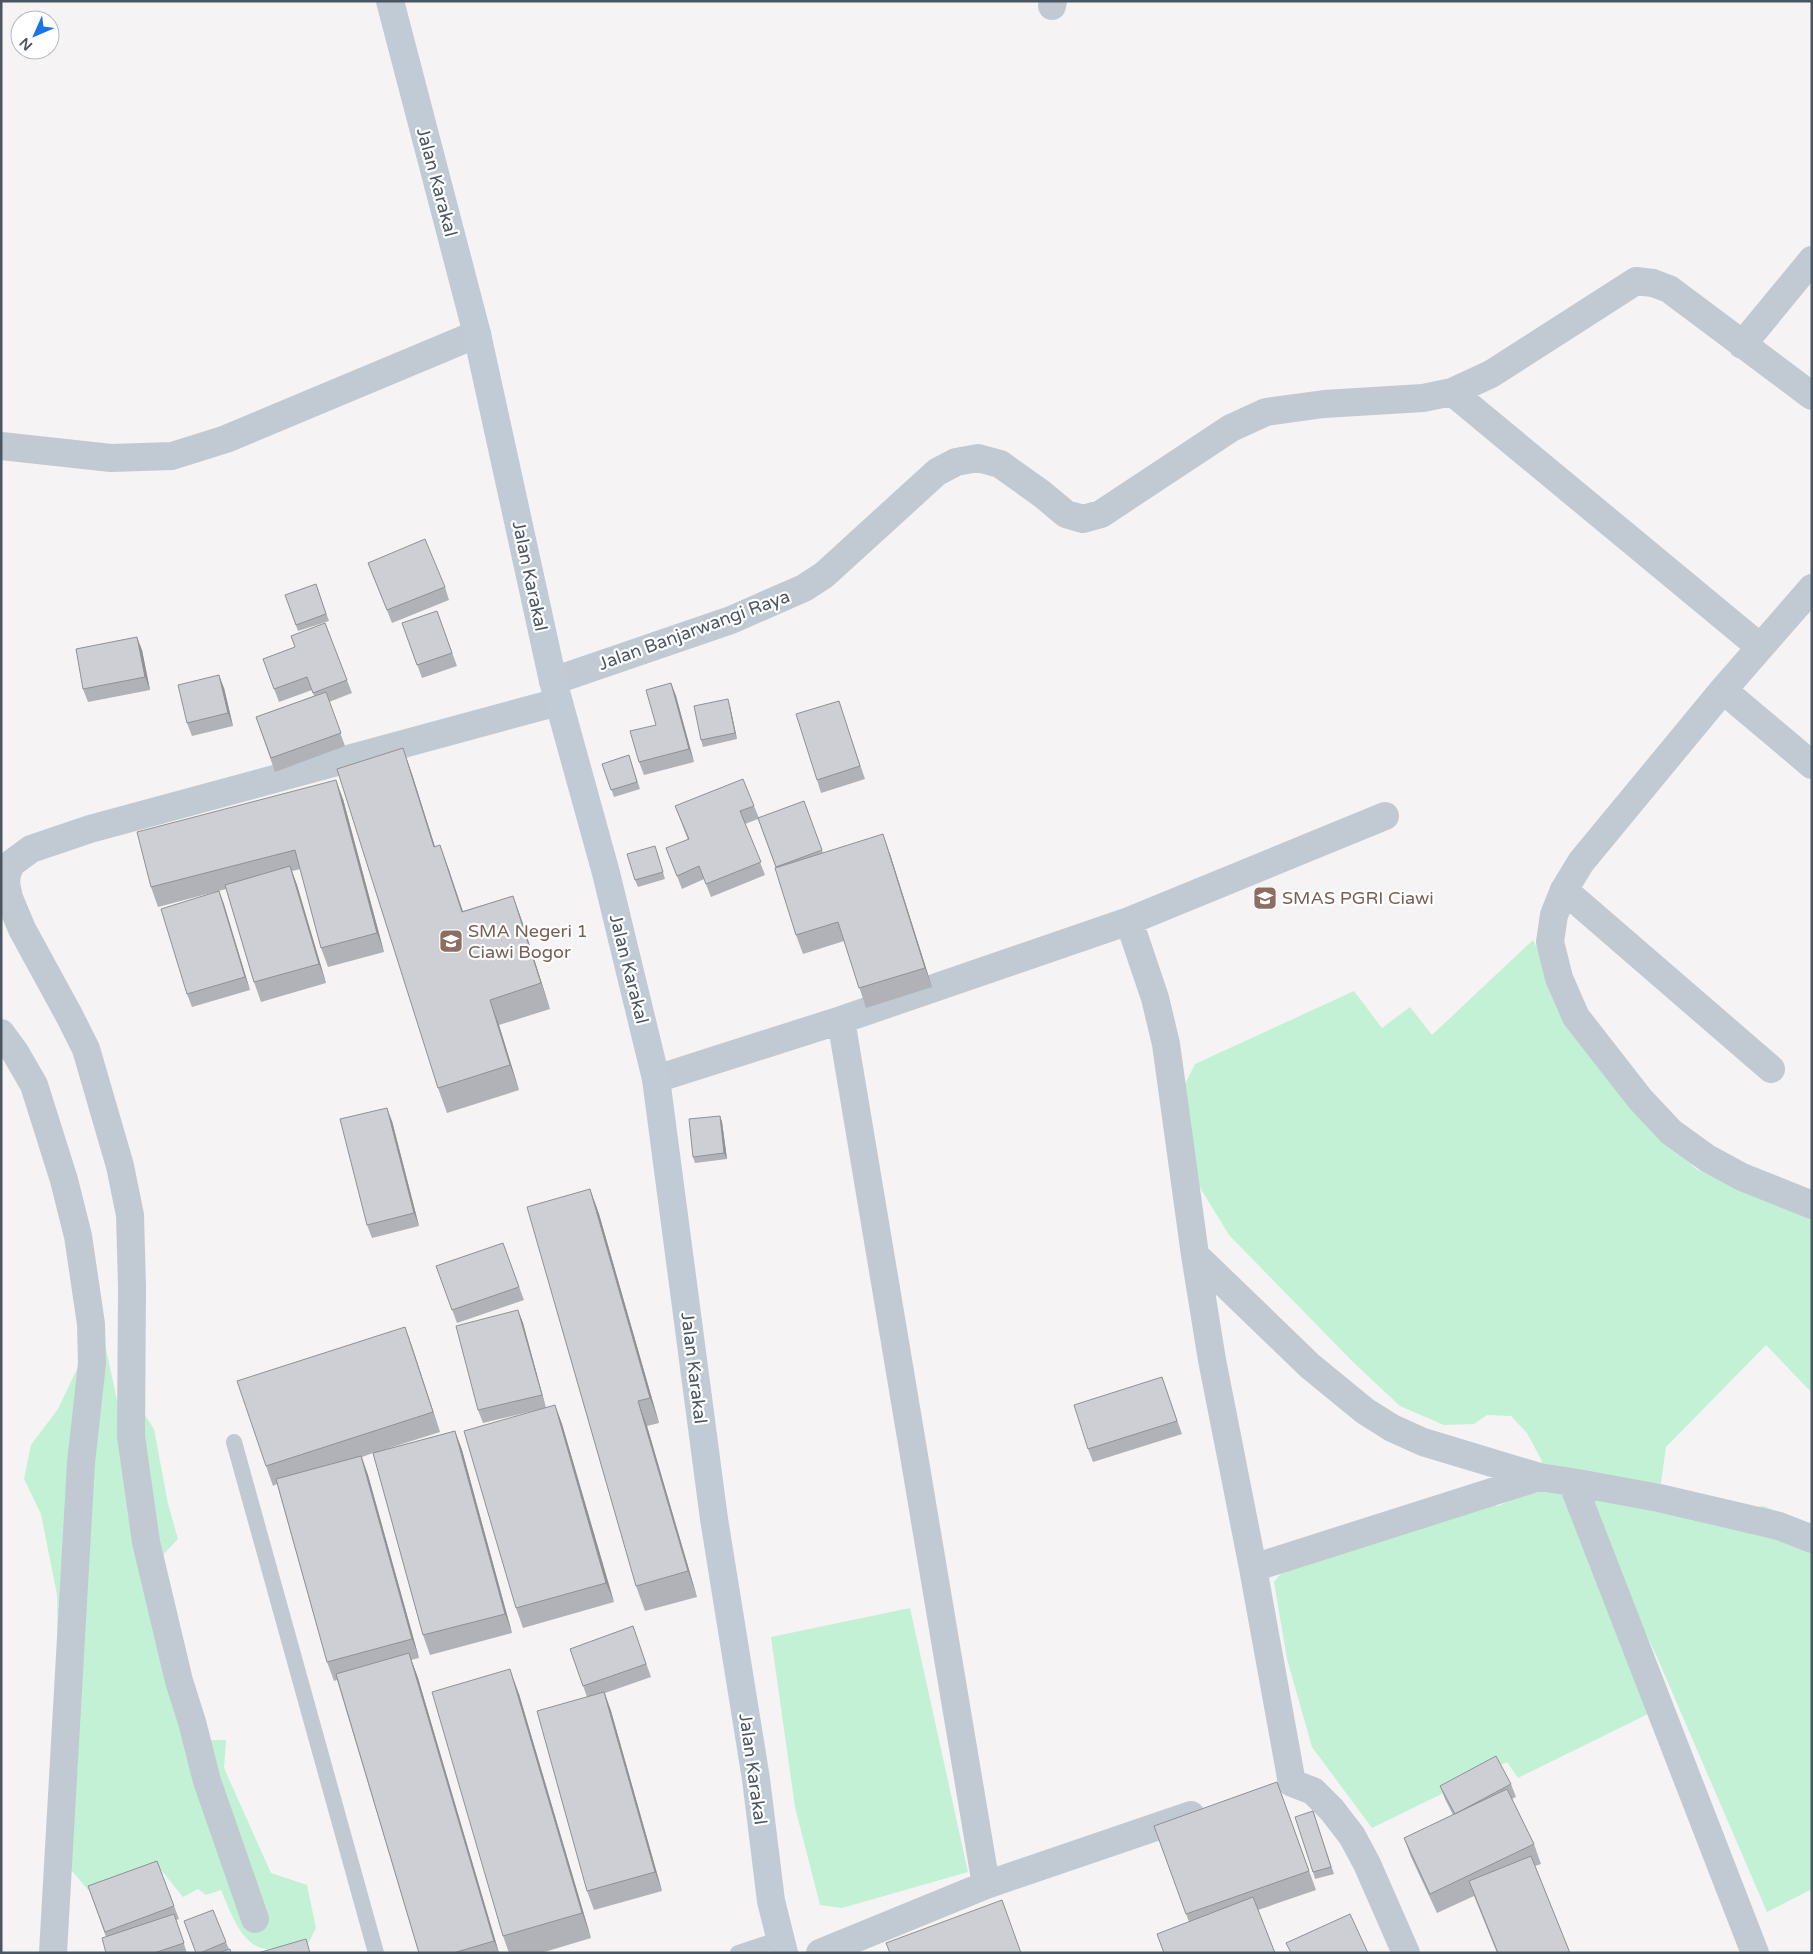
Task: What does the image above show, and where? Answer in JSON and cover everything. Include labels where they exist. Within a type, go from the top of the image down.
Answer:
[{"type":"main road","name":"Jalan Karakal","points":[[390,1],[477,334],[555,691],[606,874],[656,1079],[714,1520],[756,1779],[771,1901],[782,1946]]},
{"type":"street","points":[[1742,345],[1812,260]]},
{"type":"street","name":"Jalan Banjarwangi Raya","points":[[255,1920],[207,1781],[179,1681],[146,1542],[131,1436],[132,1287],[130,1215],[120,1166],[86,1049],[22,929],[9,898],[6,882],[7,873],[12,863],[20,856],[44,844],[90,829],[555,691],[731,620],[804,588],[824,575],[937,472],[956,462],[978,458],[1000,464],[1066,514],[1083,519],[1101,514],[1231,428],[1266,412],[1324,404],[1422,398],[1452,392],[1491,374],[1636,280],[1653,283],[1669,289],[1812,396]]},
{"type":"street","points":[[1,446],[111,458],[172,456],[226,439],[477,334]]},
{"type":"street","points":[[1452,392],[1760,647]]},
{"type":"street","points":[[1812,588],[1722,690],[1581,862],[1564,890],[1554,915],[1550,942],[1559,978],[1576,1017],[1640,1099],[1672,1132],[1707,1158],[1742,1177],[1789,1198],[1812,1205]]},
{"type":"street","points":[[1722,690],[1812,765]]},
{"type":"street","points":[[656,1079],[841,1020],[1129,921],[1385,816]]},
{"type":"street","points":[[1564,890],[1771,1069]]},
{"type":"street","points":[[1129,921],[1155,998],[1166,1044],[1195,1254],[1212,1360],[1253,1568],[1281,1785],[1313,1791],[1332,1810],[1352,1836],[1367,1864],[1406,1953]]},
{"type":"street","points":[[841,1020],[986,1885]]},
{"type":"street","points":[[1,1033],[15,1052],[34,1085],[64,1180],[80,1245],[91,1324],[92,1363],[81,1463],[54,1953]]},
{"type":"street","points":[[1195,1254],[1310,1366],[1364,1411],[1392,1428],[1423,1442],[1539,1477],[1659,1498],[1779,1526],[1812,1539]]},
{"type":"street","points":[[1253,1568],[1539,1477]]},
{"type":"street","points":[[1572,1482],[1755,1953]]},
{"type":"street","points":[[820,1953],[986,1885],[1218,1806]]},
{"type":"lane","points":[[234,1442],[376,1953]]},
{"type":"lane","points":[[738,1953],[782,1946]]},
{"type":"green space","points":[[1533,940],[1566,1006],[1647,1122],[1696,1169],[1761,1194],[1812,1205],[1812,1393],[1766,1345],[1666,1447],[1659,1497],[1719,1513],[1764,1506],[1812,1525],[1812,1889],[1767,1912],[1657,1657],[1635,1611],[1650,1713],[1518,1778],[1507,1762],[1372,1828],[1312,1747],[1287,1659],[1274,1582],[1290,1563],[1465,1499],[1498,1506],[1518,1497],[1533,1480],[1542,1461],[1527,1433],[1511,1416],[1487,1415],[1474,1424],[1444,1425],[1400,1406],[1353,1362],[1229,1235],[1193,1176],[1183,1088],[1195,1064],[1354,991],[1382,1028],[1410,1007],[1432,1035]]},
{"type":"green space","points":[[94,1333],[106,1349],[118,1405],[143,1412],[154,1429],[168,1504],[178,1539],[155,1563],[204,1740],[226,1740],[224,1768],[271,1873],[307,1885],[316,1928],[307,1946],[300,1941],[270,1949],[257,1946],[243,1934],[221,1890],[206,1895],[198,1889],[183,1897],[158,1866],[104,1892],[88,1890],[52,1847],[55,1796],[78,1766],[66,1727],[58,1666],[57,1595],[41,1514],[24,1479],[31,1445],[58,1409]]},
{"type":"green space","points":[[910,1608],[968,1872],[842,1908],[820,1905],[795,1807],[771,1637]]},
{"type":"building","points":[[425,539],[445,587],[387,610],[368,563]]},
{"type":"building","points":[[316,584],[326,614],[296,625],[285,595]]},
{"type":"building","points":[[437,611],[452,653],[417,665],[402,623]]},
{"type":"building","points":[[325,623],[347,680],[313,693],[307,677],[274,689],[263,659],[295,647],[291,636]]},
{"type":"building","points":[[137,637],[145,677],[83,689],[76,649]]},
{"type":"building","points":[[219,675],[228,713],[187,723],[178,685]]},
{"type":"building","points":[[671,683],[689,749],[639,762],[630,731],[656,725],[646,690]]},
{"type":"building","points":[[326,692],[341,733],[271,758],[256,717]]},
{"type":"building","points":[[728,699],[735,733],[701,740],[694,706]]},
{"type":"building","points":[[839,701],[860,766],[817,780],[796,714]]},
{"type":"building","points":[[403,748],[434,847],[440,845],[462,912],[513,896],[541,983],[490,1000],[510,1065],[438,1088],[337,769]]},
{"type":"building","points":[[629,755],[637,782],[611,790],[602,764]]},
{"type":"building","points":[[743,779],[754,806],[740,811],[761,862],[706,884],[699,866],[677,876],[666,848],[689,839],[675,806]]},
{"type":"building","points":[[336,780],[377,933],[321,948],[295,850],[151,887],[137,832]]},
{"type":"building","points":[[804,801],[822,850],[776,867],[758,818]]},
{"type":"building","points":[[883,834],[925,968],[859,988],[838,922],[796,935],[775,868]]},
{"type":"building","points":[[655,846],[663,872],[635,880],[627,854]]},
{"type":"building","points":[[290,866],[319,964],[254,982],[225,885]]},
{"type":"building","points":[[219,891],[245,977],[187,994],[161,909]]},
{"type":"building","points":[[387,1108],[414,1213],[367,1225],[340,1119]]},
{"type":"building","points":[[720,1116],[724,1153],[693,1157],[689,1119]]},
{"type":"building","points":[[590,1189],[650,1398],[638,1401],[688,1571],[636,1586],[527,1207]]},
{"type":"building","points":[[503,1243],[519,1287],[452,1310],[436,1266]]},
{"type":"building","points":[[518,1310],[542,1395],[478,1410],[456,1326]]},
{"type":"building","points":[[405,1327],[433,1412],[266,1466],[237,1381]]},
{"type":"building","points":[[1162,1377],[1177,1421],[1088,1449],[1074,1405]]},
{"type":"building","points":[[555,1405],[606,1583],[516,1608],[464,1431]]},
{"type":"building","points":[[455,1431],[505,1614],[423,1635],[373,1453]]},
{"type":"building","points":[[361,1456],[412,1639],[327,1662],[276,1479]]},
{"type":"building","points":[[633,1626],[646,1664],[583,1686],[570,1649]]},
{"type":"building","points":[[409,1653],[494,1941],[453,1953],[419,1953],[336,1674]]},
{"type":"building","points":[[510,1669],[582,1913],[503,1936],[432,1692]]},
{"type":"building","points":[[604,1692],[655,1872],[587,1891],[537,1711]]},
{"type":"building","points":[[1496,1756],[1511,1784],[1455,1814],[1440,1786]]},
{"type":"building","points":[[1277,1782],[1309,1871],[1186,1914],[1154,1826]]},
{"type":"building","points":[[1507,1789],[1534,1844],[1430,1894],[1404,1838]]},
{"type":"building","points":[[1313,1811],[1331,1867],[1313,1872],[1295,1817]]},
{"type":"building","points":[[1531,1856],[1570,1953],[1498,1953],[1469,1881]]},
{"type":"building","points":[[157,1861],[174,1906],[105,1932],[88,1886]]},
{"type":"building","points":[[1253,1897],[1275,1953],[1164,1953],[1157,1934]]},
{"type":"building","points":[[1002,1900],[1021,1953],[890,1953],[886,1943]]},
{"type":"building","points":[[213,1910],[226,1942],[196,1953],[184,1921]]},
{"type":"building","points":[[174,1914],[184,1943],[154,1953],[106,1953],[102,1938]]},
{"type":"building","points":[[1350,1914],[1368,1953],[1291,1953],[1286,1943]]},
{"type":"building","points":[[306,1939],[310,1953],[258,1953]]},
{"type":"building","points":[[230,1949],[231,1953],[218,1953]]},
{"type":"place","name":"SMAS PGRI Ciawi","points":[[1265,898]]},
{"type":"place","name":"SMA Negeri 1 Ciawi Bogor","points":[[451,941]]}]
